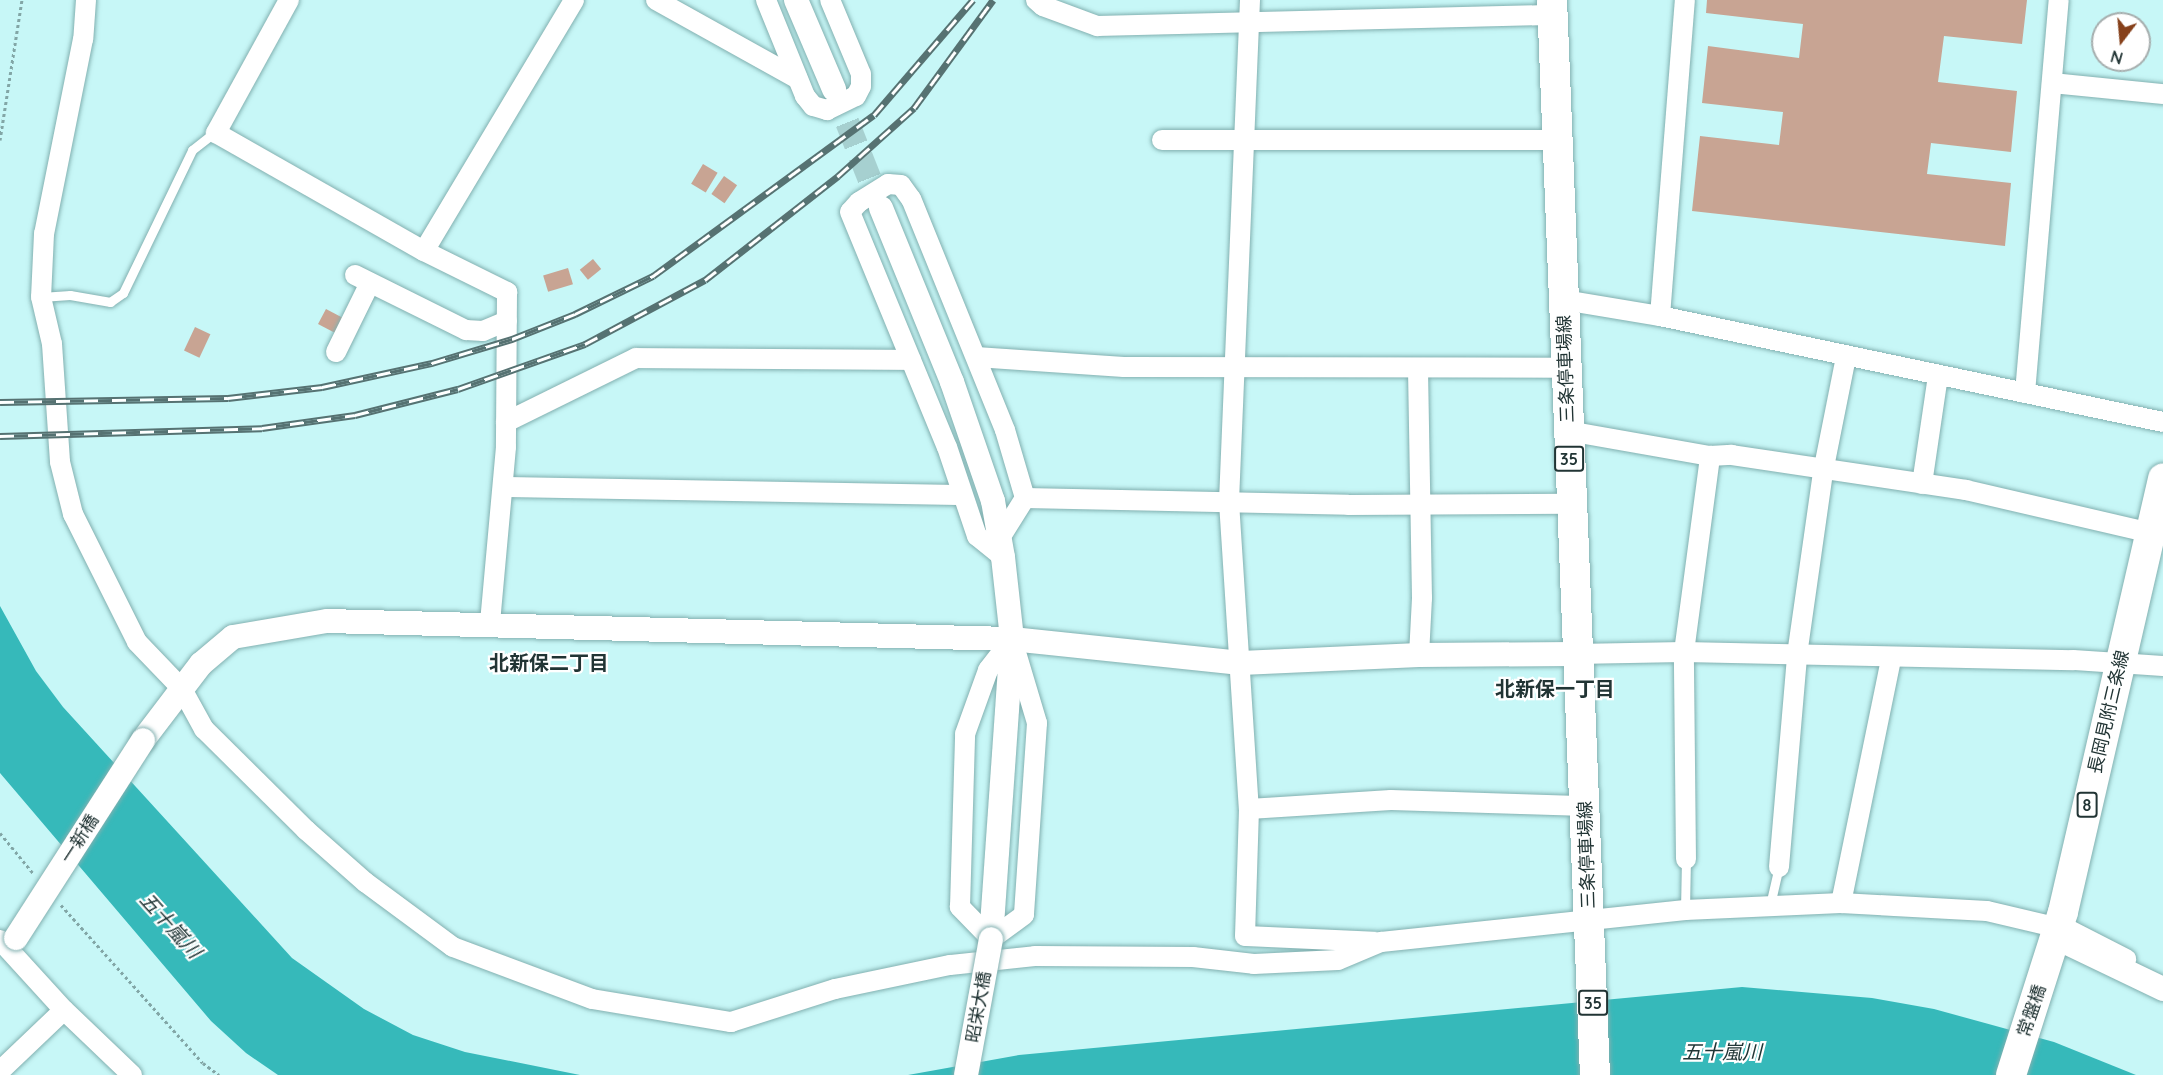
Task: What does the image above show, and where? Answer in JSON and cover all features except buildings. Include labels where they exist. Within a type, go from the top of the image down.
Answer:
[{"type":"main road","name":"三条停車場線","points":[[1553,8],[1575,654],[1586,806],[1590,924]]},
{"type":"main road","name":"長岡見附三条線","points":[[2062,937],[2119,663],[2163,478]]},
{"type":"main road","name":"35","points":[[1590,924],[1595,1075]]},
{"type":"main road","name":"常盤橋","points":[[2011,1075],[2062,937]]},
{"type":"street","points":[[86,0],[83,39],[44,234],[41,297],[52,344],[60,462],[73,514],[137,642],[182,689],[204,729],[306,830],[374,888],[453,947],[592,999],[731,1022],[835,989],[950,965],[1035,956],[1193,957],[1254,964],[1338,960],[1381,942]]},
{"type":"street","points":[[289,0],[216,133],[424,251],[507,292],[503,487],[490,624]]},
{"type":"street","points":[[424,251],[574,0]]},
{"type":"street","points":[[656,0],[798,79]]},
{"type":"street","points":[[766,0],[798,79],[813,106],[827,110],[856,96],[861,86],[861,74],[830,0]]},
{"type":"street","points":[[796,0],[834,89]]},
{"type":"street","points":[[1036,0],[1042,6],[1097,26],[1553,8]]},
{"type":"street","points":[[1250,0],[1241,140],[1229,502],[1250,809],[1245,936],[1381,942],[1590,924],[1685,910],[1841,903],[1988,911],[2062,937],[2163,978]]},
{"type":"street","points":[[1660,316],[1685,0]]},
{"type":"street","points":[[2025,393],[2059,0]]},
{"type":"street","points":[[2052,82],[2163,94]]},
{"type":"street","points":[[1162,140],[1558,140]]},
{"type":"street","points":[[888,184],[901,185],[911,199],[1005,430],[1025,498],[1001,548],[977,536],[947,447],[850,212],[859,202],[888,184]]},
{"type":"street","name":"昭栄大橋","points":[[881,208],[952,382],[993,501],[1012,639],[992,939],[966,1075]]},
{"type":"street","points":[[336,352],[363,279],[466,330],[483,331],[507,321]]},
{"type":"street","points":[[1564,300],[1660,316],[2163,422]]},
{"type":"street","points":[[976,357],[1124,367],[1566,368]]},
{"type":"street","points":[[1779,867],[1797,655],[1823,472],[1846,357]]},
{"type":"street","points":[[506,422],[636,358],[911,360]]},
{"type":"street","points":[[1418,369],[1418,505],[1422,598],[1419,655]]},
{"type":"street","points":[[1922,484],[1938,375]]},
{"type":"street","points":[[1569,430],[1710,456],[1732,456],[1823,472],[1966,490],[2151,533]]},
{"type":"street","points":[[1686,859],[1684,652],[1710,456]]},
{"type":"street","points":[[503,487],[962,495]]},
{"type":"street","points":[[1025,498],[1418,505],[1570,504]]},
{"type":"street","name":"一新橋","points":[[8,942],[143,740],[201,664],[234,637],[327,621],[1012,639],[1241,663],[1419,655],[1575,654]]},
{"type":"street","points":[[992,939],[960,907],[965,734],[988,670],[1012,639]]},
{"type":"street","points":[[1575,654],[1684,652],[2163,666]]},
{"type":"street","points":[[1841,903],[1891,659]]},
{"type":"street","points":[[1250,809],[1390,800],[1586,806]]},
{"type":"street","points":[[2062,937],[2163,988]]},
{"type":"street","points":[[8,942],[64,1010],[132,1075]]},
{"type":"street","points":[[0,1071],[64,1010]]},
{"type":"lane","points":[[41,297],[70,296],[110,302],[123,293],[192,150],[217,130]]},
{"type":"lane","points":[[1685,910],[1686,859]]},
{"type":"lane","points":[[1770,905],[1779,867]]},
{"type":"path","points":[[0,140],[22,0]]},
{"type":"path","points":[[0,833],[39,879]]},
{"type":"path","points":[[54,897],[203,1063],[219,1075]]},
{"type":"water","name":"五十嵐川","points":[[0,606],[36,671],[63,707],[292,958],[364,1009],[413,1035],[465,1052],[580,1075],[278,1075],[246,1053],[211,1021],[0,773]]},
{"type":"water","name":"五十嵐川","points":[[1742,987],[1872,998],[1934,1009],[2054,1042],[2136,1075],[908,1075],[1019,1055]]},
{"type":"tunnel","points":[[834,89],[881,208]]},
{"type":"railway","points":[[0,402],[228,398],[322,387],[432,363],[512,339],[575,314],[653,276],[874,115],[973,0]]},
{"type":"railway","points":[[0,436],[262,428],[355,415],[458,389],[585,344],[705,280],[838,176],[914,108],[993,0]]},
{"type":"district","name":"北新保二丁目","points":[[549,662]]},
{"type":"district","name":"北新保一丁目","points":[[1555,688]]}]
